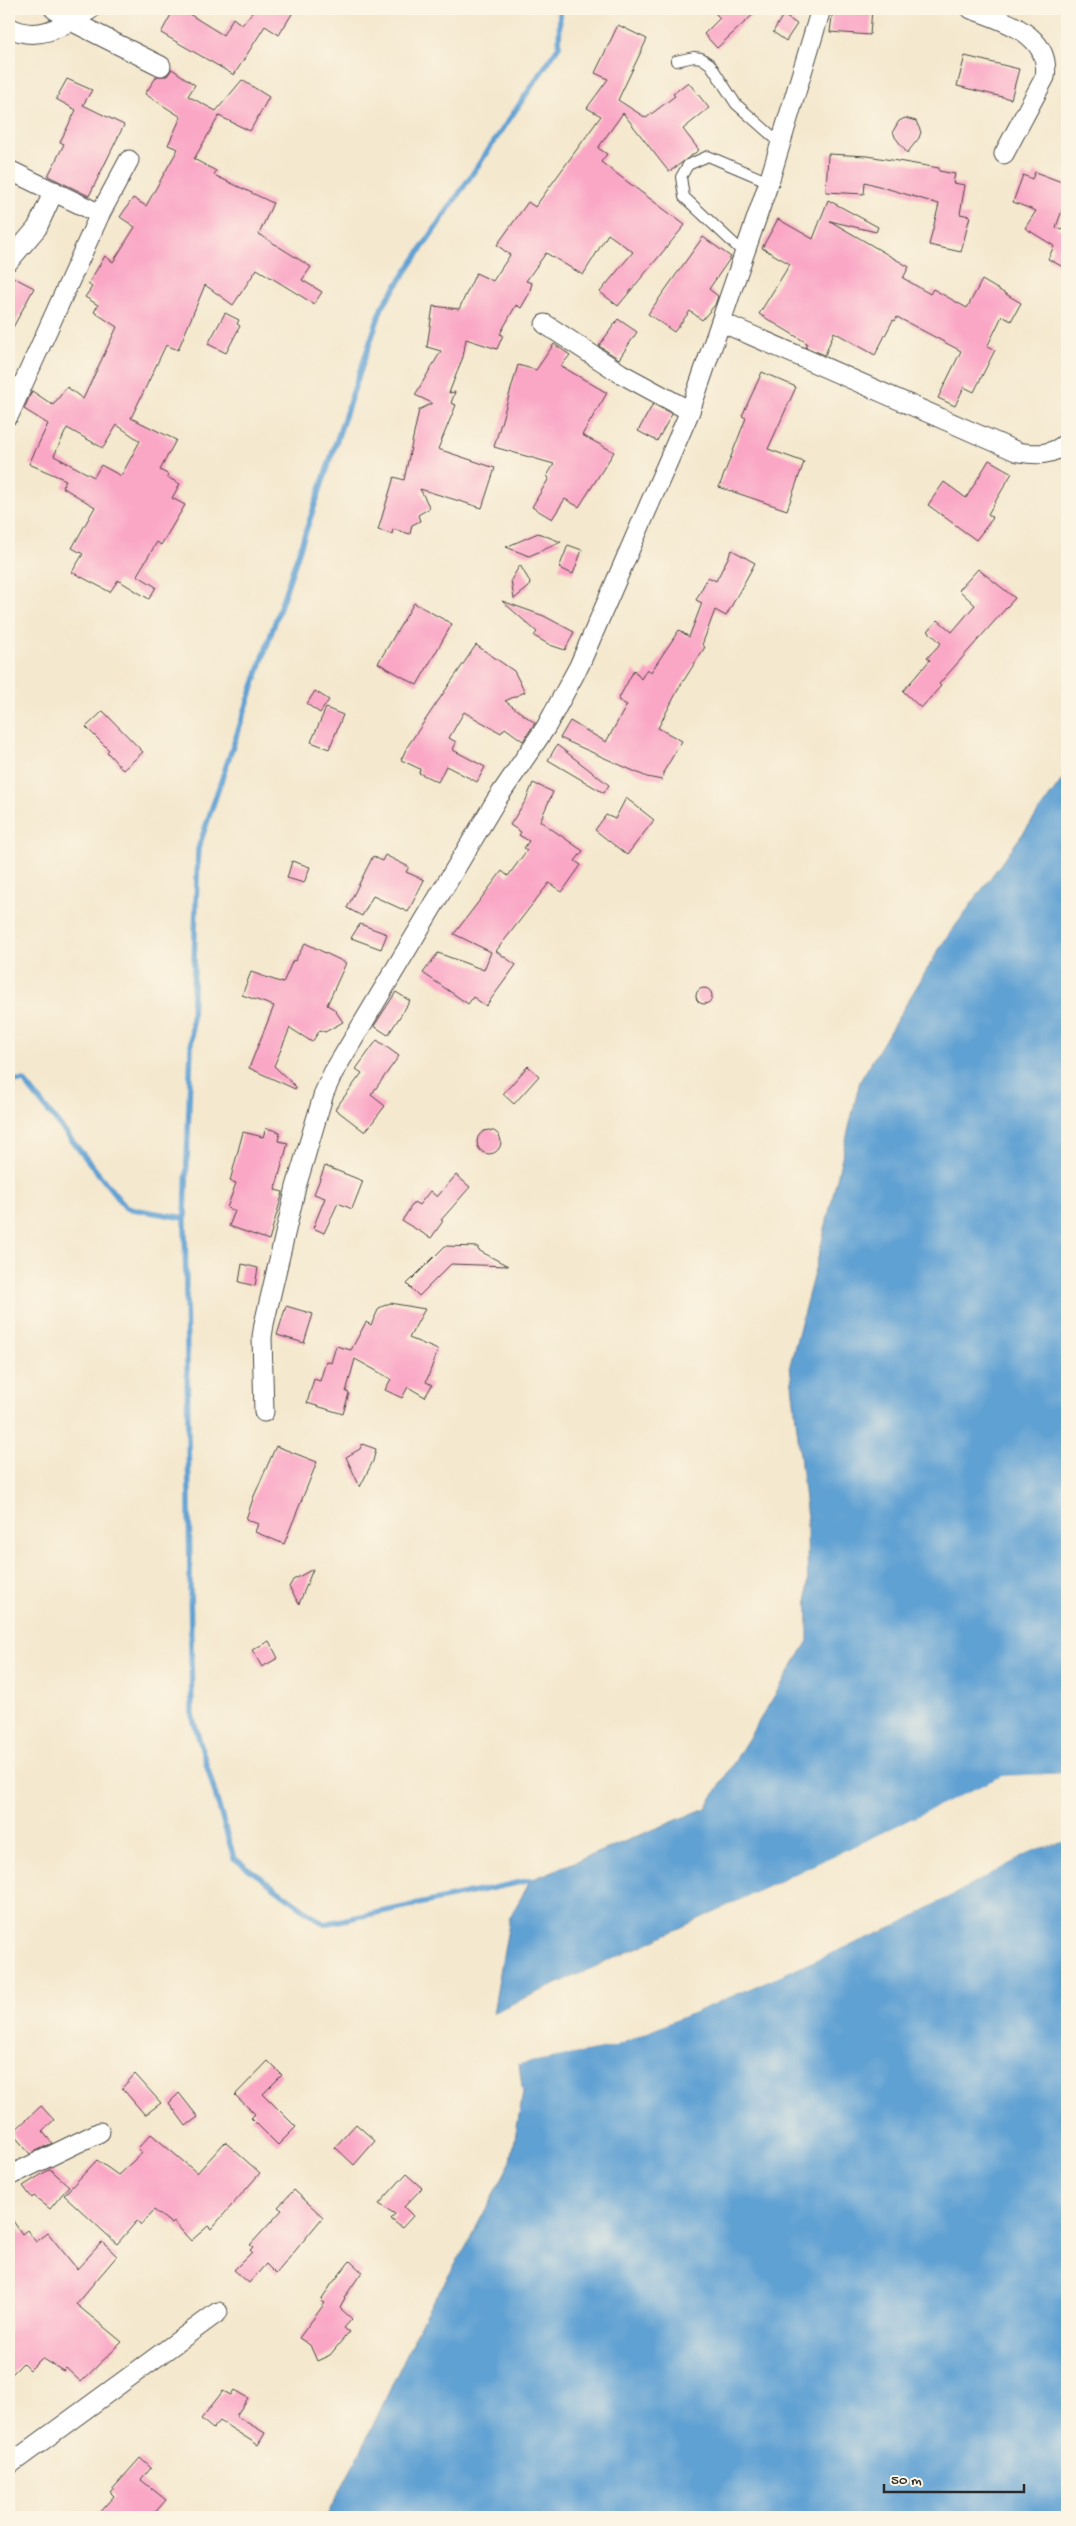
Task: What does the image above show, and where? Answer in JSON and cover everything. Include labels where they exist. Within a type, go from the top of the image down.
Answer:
[{"type":"street","points":[[54,9],[71,21],[161,66]]},
{"type":"street","points":[[9,27],[32,35],[49,32],[91,9]]},
{"type":"street","points":[[264,1412],[262,1337],[264,1324],[296,1187],[324,1094],[333,1073],[497,799],[546,727],[569,683],[690,411],[769,182],[779,142],[821,9]]},
{"type":"street","points":[[971,9],[997,18],[1034,39],[1044,52],[1047,65],[1045,77],[1004,154]]},
{"type":"street","points":[[9,414],[100,214],[129,160]]},
{"type":"street","points":[[9,170],[100,214]]},
{"type":"street","points":[[9,261],[38,228],[54,191]]},
{"type":"street","points":[[721,322],[1018,452],[1034,455],[1048,453],[1062,447],[1067,442]]},
{"type":"street","points":[[545,324],[620,373],[690,411]]},
{"type":"street","points":[[9,2176],[100,2132]]},
{"type":"street","points":[[9,2465],[218,2312]]},
{"type":"lane","points":[[676,61],[694,57],[701,58],[710,64],[736,104],[779,142]]},
{"type":"lane","points":[[745,254],[684,196],[680,177],[688,165],[708,156],[769,182]]},
{"type":"water","points":[[1067,773],[1067,1773],[1002,1777],[649,1943],[493,2013],[510,1917],[531,1880],[706,1808],[808,1641],[807,1518],[790,1365],[821,1246],[860,1081],[943,943]]},
{"type":"water","points":[[1067,1841],[1067,2517],[326,2517],[361,2451],[426,2313],[466,2247],[511,2161],[523,2093],[519,2064],[613,2047],[897,1925],[1036,1849]]},
{"type":"pier","points":[[1067,1773],[1067,1776],[1003,1779],[650,1945],[494,2015],[493,2013],[649,1943],[1002,1776]]},
{"type":"pier","points":[[1067,1839],[1067,1841],[1036,1849],[897,1925],[613,2047],[519,2064],[518,2062],[612,2045],[896,1923],[1035,1846]]},
{"type":"building","points":[[174,9],[181,9],[223,35],[233,18],[242,25],[255,9],[295,9],[279,35],[265,26],[234,75],[161,33]]},
{"type":"building","points":[[711,9],[759,9],[717,48],[704,34],[720,18]]},
{"type":"building","points":[[833,9],[872,9],[870,35],[830,32]]},
{"type":"building","points":[[783,15],[797,24],[786,41],[773,32]]},
{"type":"building","points":[[618,25],[647,39],[618,100],[646,118],[675,96],[673,94],[688,82],[709,108],[683,129],[699,150],[669,172],[623,113],[598,148],[607,154],[601,162],[685,225],[618,306],[600,292],[633,252],[608,234],[583,275],[546,253],[526,281],[532,283],[529,294],[521,308],[516,305],[500,334],[503,335],[497,349],[466,339],[463,357],[449,393],[455,392],[451,403],[456,405],[438,449],[495,468],[482,508],[420,489],[430,508],[418,515],[420,521],[412,525],[410,534],[393,529],[392,534],[378,530],[394,477],[404,480],[419,410],[432,403],[415,395],[441,351],[427,347],[433,306],[459,309],[476,273],[493,281],[510,255],[497,245],[528,202],[535,207],[601,116],[587,108],[608,79],[595,73]]},
{"type":"building","points":[[965,56],[1019,69],[1011,99],[957,86]]},
{"type":"building","points":[[172,69],[195,85],[188,96],[216,111],[242,80],[269,97],[250,131],[219,116],[194,159],[216,171],[214,175],[273,203],[259,234],[311,267],[302,280],[322,292],[314,304],[257,269],[233,305],[205,285],[178,350],[166,345],[131,418],[176,440],[160,470],[169,475],[167,477],[180,484],[172,498],[185,505],[161,545],[157,542],[137,575],[156,587],[149,599],[118,580],[110,592],[72,572],[83,554],[72,548],[95,507],[62,487],[66,480],[29,464],[48,424],[24,409],[32,391],[53,405],[67,387],[83,399],[117,327],[94,312],[98,305],[85,297],[92,287],[88,284],[105,256],[113,262],[135,227],[120,217],[133,198],[146,206],[178,149],[168,145],[181,117],[145,94],[157,76],[167,76]],"holes":[[[117,425],[140,441],[121,476],[101,465],[94,477],[54,456],[67,428],[103,448]]]},
{"type":"building","points":[[67,79],[92,90],[83,105],[124,125],[89,196],[48,176],[64,144],[60,142],[76,110],[56,99]]},
{"type":"building","points":[[905,118],[916,121],[921,132],[919,138],[907,153],[895,137],[893,131],[899,121]]},
{"type":"building","points":[[828,154],[868,156],[939,168],[939,171],[955,174],[953,183],[965,185],[960,214],[970,216],[961,252],[929,245],[939,204],[865,182],[864,194],[826,192]]},
{"type":"building","points":[[1035,172],[1067,184],[1067,197],[1056,227],[1062,230],[1067,219],[1067,269],[1048,259],[1054,246],[1025,228],[1036,211],[1013,202],[1023,175],[1032,179]]},
{"type":"building","points":[[828,200],[878,227],[876,232],[830,221],[909,267],[903,278],[930,294],[933,289],[967,308],[982,280],[1021,303],[1011,321],[1002,316],[987,347],[995,350],[974,392],[964,387],[955,406],[938,398],[961,351],[897,317],[895,321],[893,320],[875,355],[834,332],[825,355],[805,347],[807,343],[759,314],[790,264],[762,248],[778,219],[813,239]]},
{"type":"building","points":[[703,237],[731,257],[709,289],[718,296],[715,305],[702,320],[690,311],[674,332],[648,314]]},
{"type":"building","points":[[9,275],[34,288],[9,335]]},
{"type":"building","points":[[225,313],[239,320],[237,324],[240,326],[226,353],[208,344]]},
{"type":"building","points":[[618,319],[637,332],[619,359],[599,346]]},
{"type":"building","points":[[554,344],[570,355],[561,366],[607,393],[582,435],[614,452],[579,507],[565,499],[552,519],[532,507],[549,478],[547,476],[554,464],[494,447],[518,365],[536,370]]},
{"type":"building","points":[[762,372],[796,387],[768,449],[804,462],[787,510],[719,487],[746,418],[742,416]]},
{"type":"building","points":[[653,404],[672,414],[657,441],[638,431]]},
{"type":"building","points":[[989,460],[1012,473],[988,514],[993,518],[976,540],[928,505],[944,482],[966,498]]},
{"type":"building","points":[[538,533],[561,542],[529,556],[506,547]]},
{"type":"building","points":[[568,545],[582,550],[573,574],[559,568]]},
{"type":"building","points":[[732,550],[755,563],[726,616],[715,610],[702,645],[705,647],[679,688],[658,728],[682,741],[664,771],[662,780],[647,777],[560,738],[570,721],[606,742],[627,705],[618,700],[634,670],[641,679],[647,669],[651,672],[679,630],[689,637],[702,603],[696,600],[708,577],[716,581]]},
{"type":"building","points":[[520,565],[530,582],[529,587],[514,599],[511,580]]},
{"type":"building","points":[[978,569],[1015,598],[939,684],[941,686],[921,708],[903,691],[930,660],[927,658],[941,643],[928,631],[938,620],[952,632],[975,605],[959,590]]},
{"type":"building","points":[[502,601],[544,616],[574,632],[565,650],[550,645],[534,636],[537,632]]},
{"type":"building","points":[[414,603],[452,624],[417,685],[378,663]]},
{"type":"building","points":[[476,645],[514,671],[525,692],[505,701],[535,723],[523,741],[505,728],[501,733],[464,712],[449,738],[456,742],[453,750],[485,767],[477,782],[446,766],[438,782],[419,773],[420,769],[401,760],[407,747]]},
{"type":"building","points":[[315,691],[329,700],[320,713],[307,704]]},
{"type":"building","points":[[326,708],[343,715],[329,749],[311,742]]},
{"type":"building","points":[[103,711],[143,752],[123,770],[107,752],[109,750],[86,727]]},
{"type":"building","points":[[557,745],[609,785],[604,793],[548,760]]},
{"type":"building","points":[[533,783],[553,792],[540,821],[583,851],[575,861],[581,865],[562,892],[549,883],[496,951],[516,965],[486,1006],[473,997],[468,1004],[423,973],[438,953],[484,970],[491,952],[454,934],[502,871],[508,876],[527,850],[524,848],[529,841],[519,835],[521,832],[510,825],[526,800]]},
{"type":"building","points":[[626,798],[654,820],[627,855],[595,830],[606,815],[615,819]]},
{"type":"building","points":[[385,855],[409,867],[406,872],[424,880],[408,912],[373,896],[362,916],[347,908],[373,856],[382,861]]},
{"type":"building","points":[[292,861],[310,867],[304,883],[287,878]]},
{"type":"building","points":[[360,924],[387,934],[381,949],[351,938]]},
{"type":"building","points":[[305,943],[346,963],[327,1005],[334,1009],[343,1022],[325,1032],[320,1030],[312,1042],[290,1028],[274,1066],[296,1087],[295,1089],[249,1068],[274,1006],[242,995],[251,972],[283,983],[293,960],[295,961]]},
{"type":"building","points":[[704,988],[712,996],[704,1004],[696,996]]},
{"type":"building","points":[[396,992],[410,1001],[388,1035],[374,1026]]},
{"type":"building","points":[[377,1040],[399,1056],[371,1095],[385,1106],[365,1132],[335,1109],[362,1073],[356,1069]]},
{"type":"building","points":[[528,1066],[539,1076],[514,1104],[503,1094]]},
{"type":"building","points":[[266,1128],[280,1132],[278,1141],[288,1143],[275,1190],[283,1192],[269,1240],[229,1226],[235,1211],[227,1208],[236,1183],[230,1181],[243,1132],[263,1137]]},
{"type":"building","points":[[489,1130],[498,1133],[501,1142],[498,1151],[489,1154],[480,1151],[477,1142],[480,1133]]},
{"type":"building","points":[[325,1166],[363,1181],[352,1209],[338,1203],[324,1233],[313,1228],[325,1198],[314,1194]]},
{"type":"building","points":[[456,1175],[470,1187],[441,1220],[443,1221],[431,1238],[402,1221],[414,1202],[419,1205],[430,1191],[437,1197]]},
{"type":"building","points":[[445,1246],[478,1247],[478,1250],[508,1266],[451,1264],[419,1296],[407,1284]]},
{"type":"building","points":[[242,1264],[258,1268],[255,1286],[239,1282]]},
{"type":"building","points":[[390,1303],[425,1309],[409,1338],[438,1350],[426,1382],[432,1385],[425,1397],[408,1387],[402,1398],[385,1390],[391,1379],[355,1359],[346,1392],[349,1393],[343,1414],[307,1403],[314,1379],[320,1381],[326,1361],[331,1363],[336,1346],[351,1350],[366,1322],[371,1325],[379,1308]]},
{"type":"building","points":[[286,1306],[313,1314],[304,1343],[277,1335]]},
{"type":"building","points":[[362,1444],[376,1449],[373,1461],[360,1487],[346,1457],[360,1449]]},
{"type":"building","points":[[276,1446],[317,1462],[284,1544],[255,1532],[258,1524],[246,1519]]},
{"type":"building","points":[[313,1569],[299,1604],[289,1587],[293,1580]]},
{"type":"building","points":[[269,1641],[278,1658],[262,1667],[252,1650]]},
{"type":"building","points":[[268,2061],[282,2075],[263,2094],[296,2127],[278,2145],[251,2118],[255,2114],[235,2095]]},
{"type":"building","points":[[135,2074],[161,2103],[145,2115],[122,2088]]},
{"type":"building","points":[[179,2093],[198,2117],[186,2126],[169,2103]]},
{"type":"building","points":[[41,2106],[54,2120],[42,2131],[52,2143],[30,2154],[12,2133]]},
{"type":"building","points":[[356,2124],[375,2141],[354,2165],[335,2147]]},
{"type":"building","points":[[151,2134],[197,2173],[225,2142],[260,2173],[211,2229],[208,2226],[191,2241],[174,2222],[172,2224],[154,2210],[141,2225],[137,2221],[117,2244],[64,2195],[97,2160],[118,2175],[142,2153],[138,2148]]},
{"type":"building","points":[[50,2169],[69,2186],[50,2209],[34,2196],[32,2198],[23,2186]]},
{"type":"building","points":[[406,2174],[422,2188],[404,2207],[413,2216],[402,2228],[391,2219],[395,2214],[379,2204]]},
{"type":"building","points":[[294,2190],[323,2217],[276,2274],[266,2264],[249,2283],[234,2270],[252,2252],[250,2250],[253,2247],[250,2245],[282,2210],[278,2207]]},
{"type":"building","points":[[9,2215],[22,2234],[27,2230],[36,2242],[48,2233],[77,2269],[102,2242],[117,2256],[76,2304],[122,2342],[81,2382],[66,2368],[63,2371],[42,2358],[30,2370],[23,2363],[9,2377]]},
{"type":"building","points":[[350,2261],[362,2272],[344,2298],[340,2308],[352,2319],[344,2328],[349,2332],[330,2355],[317,2361],[310,2345],[299,2338],[325,2303],[321,2301],[331,2285]]},
{"type":"building","points":[[234,2390],[248,2398],[236,2416],[265,2433],[258,2445],[220,2421],[213,2429],[201,2419],[223,2391],[231,2395]]},
{"type":"building","points":[[140,2458],[151,2468],[141,2480],[166,2500],[151,2517],[95,2517],[114,2496],[110,2492]]},
{"type":"waterway","points":[[531,1880],[324,1924],[234,1858],[192,1715],[185,1218],[198,849],[382,307],[559,46],[560,9]]},
{"type":"waterway","points":[[9,1081],[24,1081],[126,1208],[185,1218]]}]
